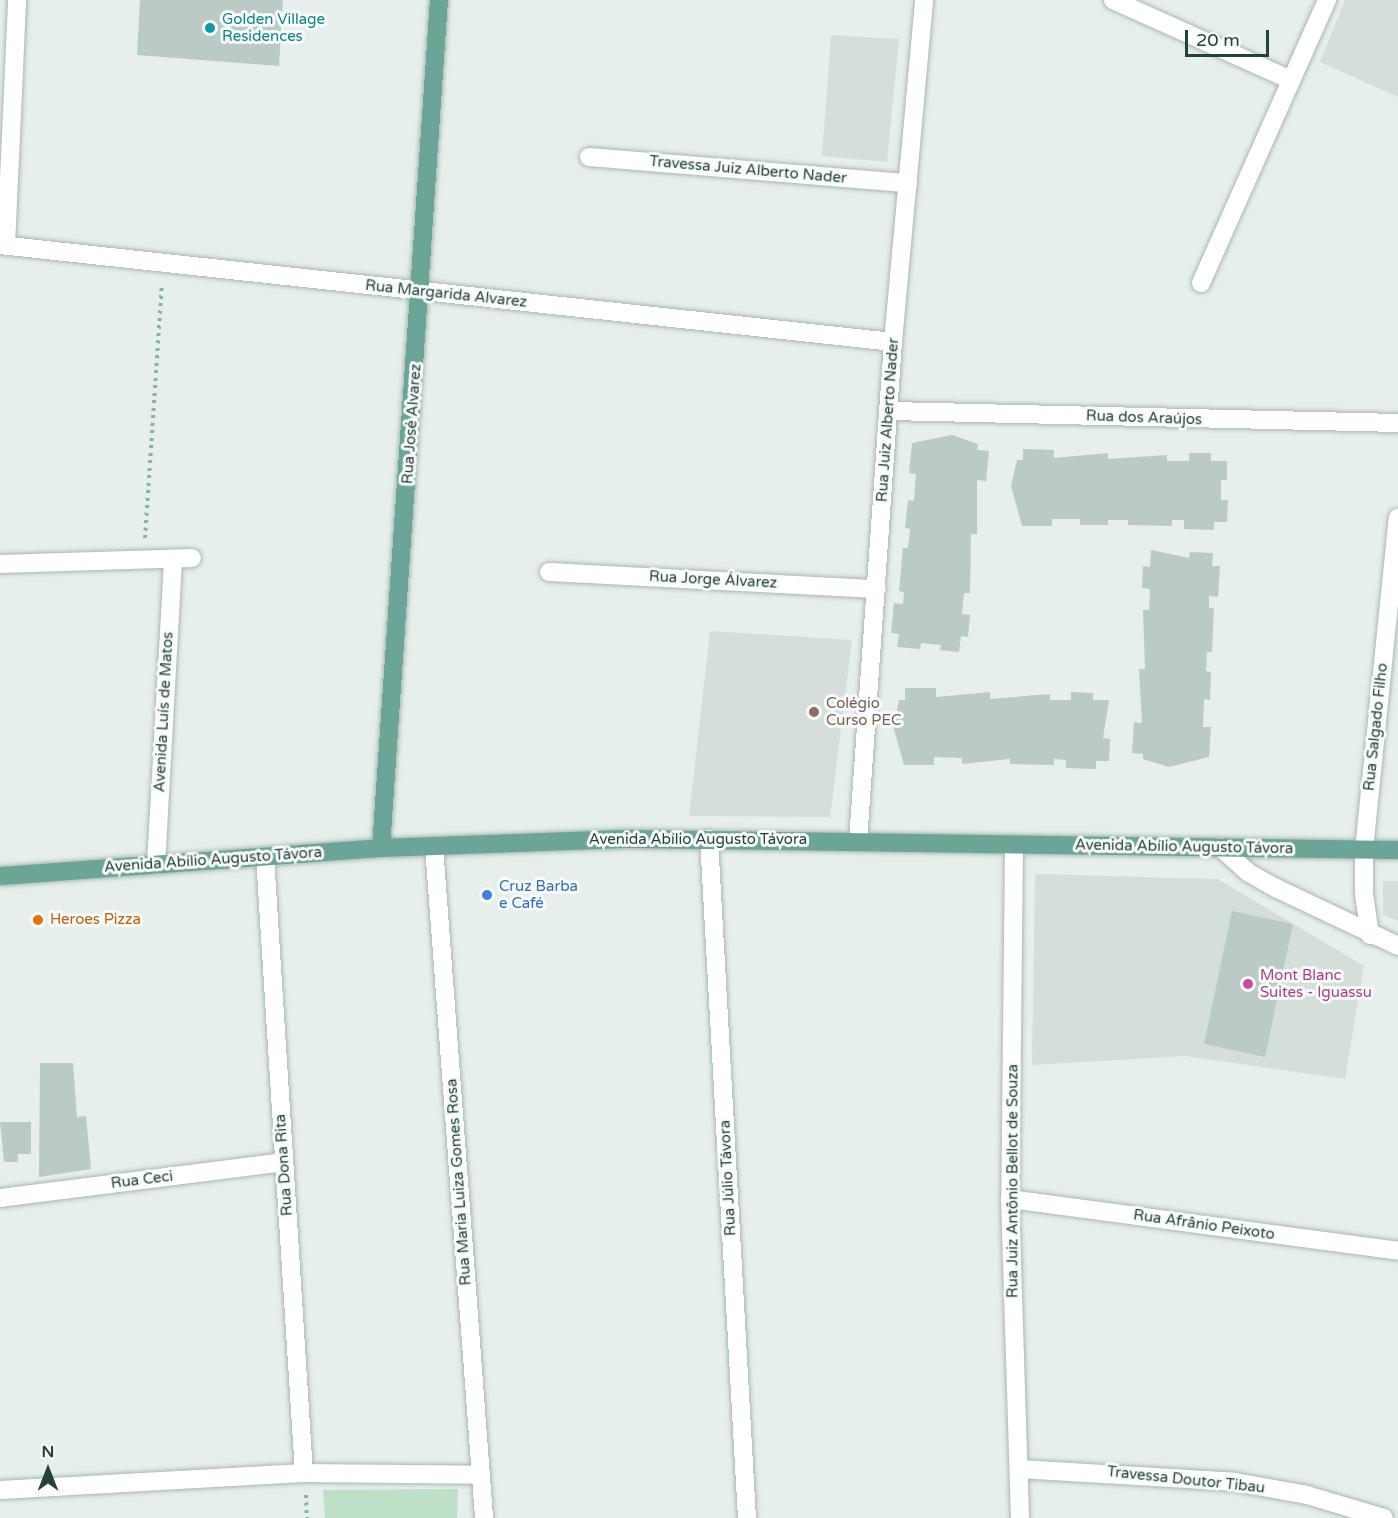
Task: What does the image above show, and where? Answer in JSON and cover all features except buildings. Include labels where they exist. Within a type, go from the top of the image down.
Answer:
[{"type":"main road","name":"Rua José Alvarez","points":[[381,848],[422,292],[439,0]]},
{"type":"main road","name":"Avenida Abílio Augusto Távora","points":[[0,876],[381,848],[709,838],[1398,850]]},
{"type":"street","points":[[3,245],[17,0]]},
{"type":"street","name":"Rua Juiz Alberto Nader","points":[[858,841],[890,411],[893,342],[924,0]]},
{"type":"street","points":[[1113,0],[1291,80]]},
{"type":"street","points":[[1201,283],[1327,0]]},
{"type":"street","name":"Travessa Juiz Alberto Nader","points":[[589,157],[908,183]]},
{"type":"street","name":"Rua Margarida Alvarez","points":[[3,245],[893,342]]},
{"type":"street","name":"Rua dos Araújos","points":[[890,411],[1398,423]]},
{"type":"street","name":"Rua Salgado Filho","points":[[1370,935],[1364,894],[1364,850],[1393,616],[1398,518]]},
{"type":"street","points":[[0,564],[192,558]]},
{"type":"street","name":"Avenida Luís de Matos","points":[[156,865],[173,559]]},
{"type":"street","name":"Rua Jorge Álvarez","points":[[549,572],[877,589]]},
{"type":"street","name":"Rua Júlio Távora","points":[[709,838],[747,1518]]},
{"type":"street","name":"Rua Juiz Antônio Bellot de Souza","points":[[1014,845],[1010,1199],[1020,1518]]},
{"type":"street","name":"Rua Maria Luiza Gomes Rosa","points":[[434,846],[484,1518]]},
{"type":"street","points":[[1220,848],[1258,878],[1370,935],[1398,945]]},
{"type":"street","name":"Rua Dona Rita","points":[[266,857],[304,1473]]},
{"type":"street","name":"Rua Ceci","points":[[0,1198],[284,1162]]},
{"type":"street","name":"Rua Afrânio Peixoto","points":[[1010,1199],[1398,1251]]},
{"type":"street","name":"Travessa Doutor Tibau","points":[[1019,1469],[1235,1482],[1307,1495],[1384,1518]]},
{"type":"street","points":[[0,1490],[304,1473],[481,1475]]},
{"type":"path","points":[[144,560],[163,263]]},
{"type":"shaded area","points":[[1345,0],[1398,0],[1398,97],[1320,62]]},
{"type":"shaded area","points":[[831,35],[899,39],[887,162],[822,156]]},
{"type":"shaded area","points":[[710,631],[852,640],[830,817],[689,816]]},
{"type":"shaded area","points":[[1035,874],[1218,879],[1364,966],[1345,1079],[1185,1056],[1032,1065]]},
{"type":"shaded area","points":[[1383,881],[1398,881],[1398,921],[1383,915]]},
{"type":"green space","points":[[458,1489],[457,1518],[325,1518],[323,1490]]},
{"type":"place","name":"Golden Village Residences","points":[[210,28]]},
{"type":"place","name":"Colégio Curso PEC","points":[[814,712]]},
{"type":"place","name":"Cruz Barba e Café","points":[[487,895]]},
{"type":"place","name":"Heroes Pizza","points":[[38,920]]},
{"type":"place","name":"Mont Blanc Suites - Iguassu","points":[[1248,984]]}]
